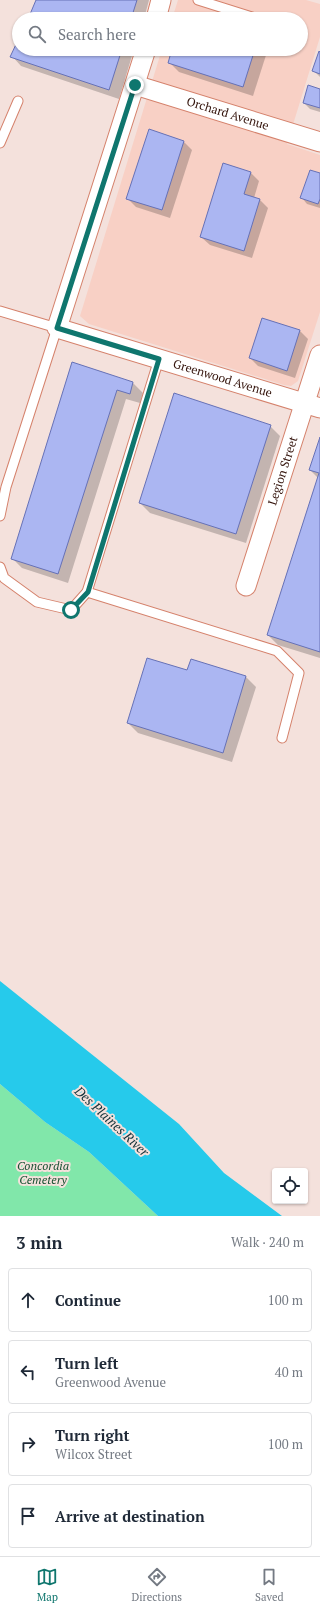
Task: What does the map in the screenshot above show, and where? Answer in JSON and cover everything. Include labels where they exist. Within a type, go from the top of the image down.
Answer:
[{"type":"street","points":[[158,12],[161,0]]},
{"type":"street","points":[[57,328],[144,56]]},
{"type":"street","name":"Orchard Avenue","points":[[135,85],[320,142]]},
{"type":"street","name":"Greenwood Avenue","points":[[57,328],[312,406]]},
{"type":"street","name":"Legion Street","points":[[246,586],[312,406],[320,355]]},
{"type":"lane","points":[[198,0],[236,12]]},
{"type":"lane","points":[[0,142],[18,101]]},
{"type":"lane","points":[[0,311],[57,328],[6,487],[0,516]]},
{"type":"lane","points":[[0,567],[4,578],[37,602],[71,610],[88,592],[159,359]]},
{"type":"lane","points":[[88,592],[277,652],[300,673],[282,738]]},
{"type":"shaded area","points":[[178,0],[306,0],[320,4],[320,37],[287,144],[320,155],[320,312],[298,381],[291,386],[89,324],[80,316],[160,56],[308,56],[308,12],[174,12]]},
{"type":"green space","name":"Concordia Cemetery","points":[[0,1084],[45,1122],[89,1152],[158,1216],[0,1216]]},
{"type":"water","name":"Des Plaines River","points":[[0,981],[179,1124],[224,1173],[282,1216],[158,1216],[89,1152],[45,1122],[0,1084]]},
{"type":"building","points":[[36,0],[137,0],[133,12],[31,12]]},
{"type":"building","points":[[319,51],[320,52],[320,74],[312,71]]},
{"type":"building","points":[[12,53],[12,56],[120,56],[109,90],[10,57]]},
{"type":"building","points":[[170,56],[253,56],[243,87],[168,63]]},
{"type":"building","points":[[308,85],[320,89],[320,108],[303,103]]},
{"type":"building","points":[[149,129],[184,141],[162,210],[126,199]]},
{"type":"building","points":[[223,163],[251,172],[244,194],[260,199],[244,251],[200,237]]},
{"type":"building","points":[[310,170],[320,173],[320,199],[318,204],[300,198]]},
{"type":"building","points":[[262,318],[300,330],[287,371],[249,358]]},
{"type":"building","points":[[72,362],[133,382],[130,394],[117,390],[58,574],[11,559]]},
{"type":"building","points":[[174,393],[271,425],[236,534],[139,503]]},
{"type":"building","points":[[320,437],[320,652],[267,635],[319,473],[309,470]]},
{"type":"building","points":[[147,658],[187,670],[191,659],[246,676],[223,753],[127,723]]},
{"type":"route","points":[[71,610],[88,592],[159,359],[57,328],[135,85]]}]
